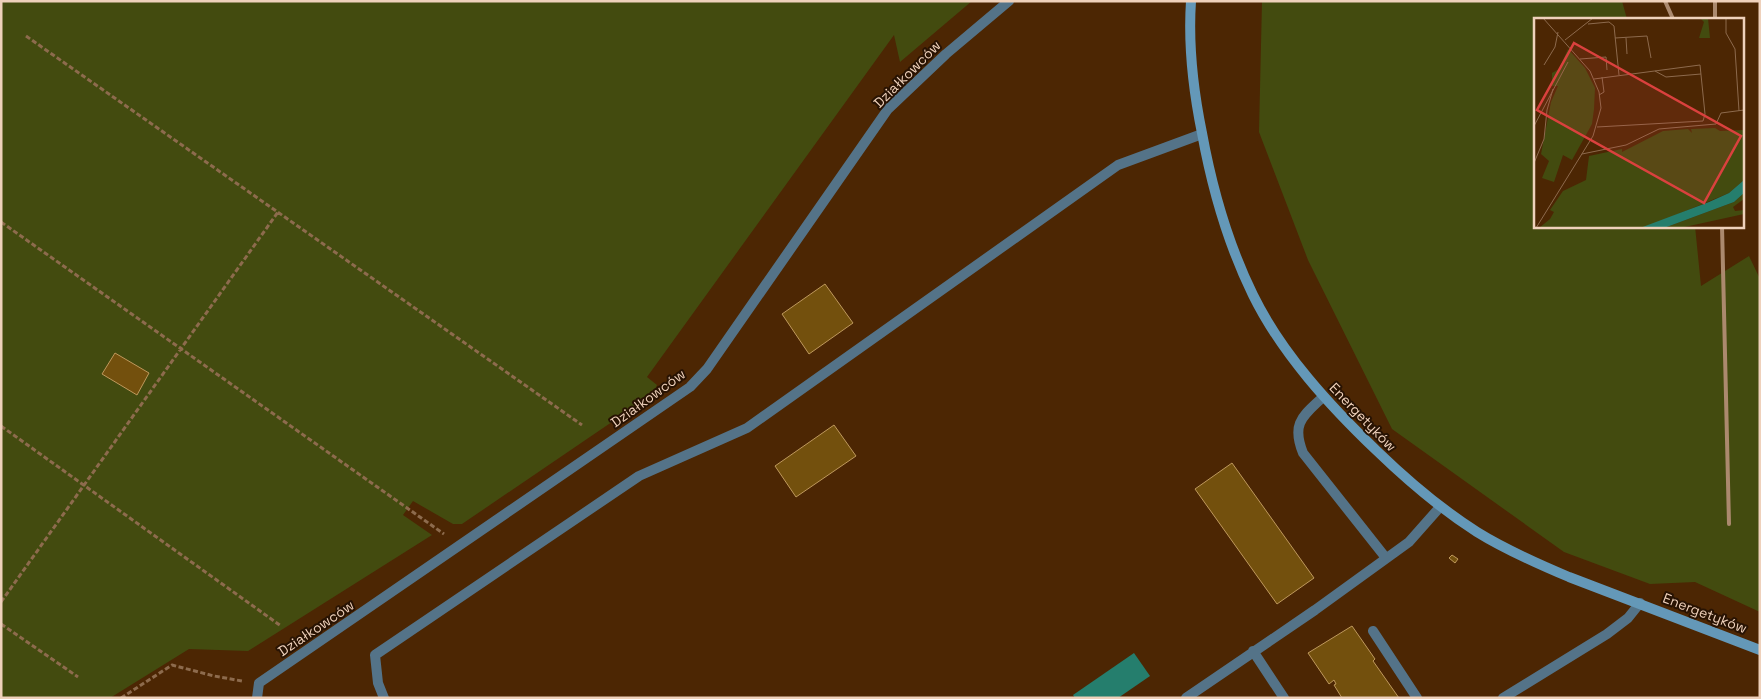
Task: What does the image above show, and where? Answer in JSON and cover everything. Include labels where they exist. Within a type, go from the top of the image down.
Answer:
[{"type":"street","name":"Energetyków","points":[[1191,1],[1190,39],[1202,134],[1215,191],[1240,267],[1254,297],[1284,346],[1323,397],[1344,420],[1440,507],[1478,532],[1541,565],[1760,650]]},
{"type":"lane","name":"Działkowców","points":[[259,683],[690,388],[707,369],[888,109],[946,54],[1009,1]]},
{"type":"lane","points":[[384,698],[378,684],[375,655],[638,476],[747,428],[1118,165],[1202,134]]},
{"type":"lane","points":[[1323,397],[1302,416],[1298,431],[1298,441],[1304,453],[1386,558]]},
{"type":"lane","points":[[1186,698],[1316,610],[1409,542],[1440,507]]},
{"type":"lane","points":[[1503,698],[1607,634],[1628,618],[1640,603]]},
{"type":"lane","points":[[1373,631],[1417,698]]},
{"type":"lane","points":[[1253,651],[1284,698]]},
{"type":"lane","points":[[257,698],[259,683]]},
{"type":"path","points":[[26,36],[582,425]]},
{"type":"path","points":[[1,602],[278,212]]},
{"type":"path","points":[[1,222],[460,545]]},
{"type":"path","points":[[1,426],[281,626]]},
{"type":"path","points":[[1,624],[78,677]]},
{"type":"path","points":[[121,698],[172,665],[214,676],[259,683]]},
{"type":"green space","points":[[1,1],[972,1],[900,62],[894,35],[647,377],[657,385],[653,394],[462,524],[453,524],[413,501],[403,515],[432,535],[248,651],[189,649],[110,698],[1,698]]},
{"type":"green space","points":[[1262,1],[1622,1],[1627,18],[1534,18],[1534,228],[1695,228],[1701,286],[1749,256],[1760,279],[1760,612],[1695,582],[1650,584],[1564,552],[1392,429],[1308,260],[1259,132]]},
{"type":"water","points":[[1134,653],[1150,676],[1118,698],[1075,698],[1073,695]]},
{"type":"building","points":[[825,284],[853,323],[809,354],[782,314]]},
{"type":"building","points":[[115,353],[149,373],[137,395],[102,374]]},
{"type":"building","points":[[834,425],[856,456],[796,497],[775,466]]},
{"type":"building","points":[[1232,463],[1314,578],[1277,604],[1195,489]]},
{"type":"building","points":[[1452,555],[1458,559],[1455,563],[1449,558]]},
{"type":"building","points":[[1352,626],[1375,659],[1373,661],[1399,698],[1342,698],[1334,685],[1336,684],[1334,680],[1329,684],[1308,653]]},
{"type":"railway","points":[[1665,1],[1673,18]]},
{"type":"railway","points":[[1715,1],[1715,18]]},
{"type":"railway","points":[[1722,228],[1729,524]]}]
